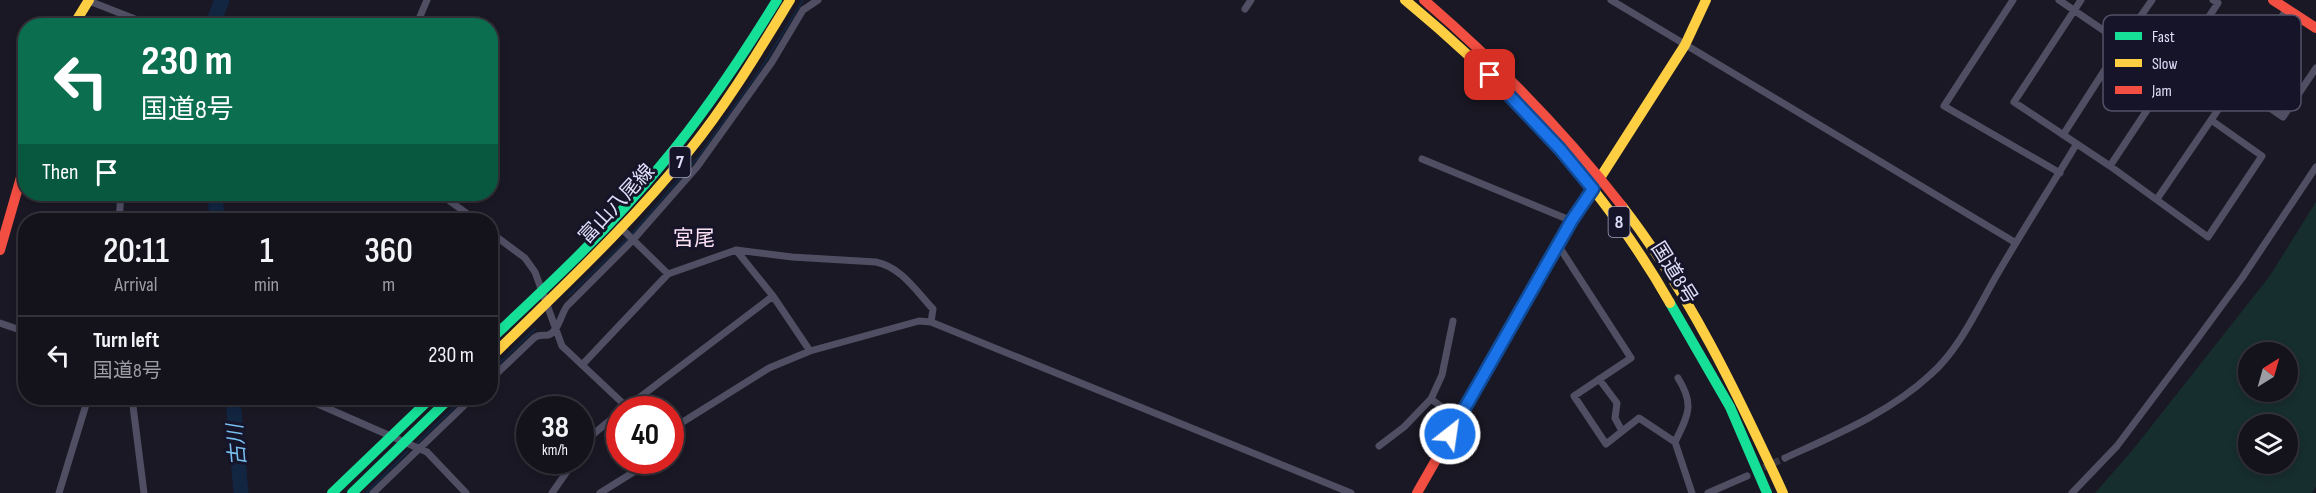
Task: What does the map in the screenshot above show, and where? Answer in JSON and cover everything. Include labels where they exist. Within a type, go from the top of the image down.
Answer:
[{"type":"main road","points":[[79,18],[89,0]]},
{"type":"main road","name":"富山八尾線","points":[[498,332],[542,291],[644,186],[747,50],[777,0]]},
{"type":"main road","name":"富山八尾線","points":[[498,350],[621,229],[689,151],[756,55],[790,0]]},
{"type":"main road","name":"国道8号","points":[[1404,0],[1446,34],[1504,89],[1560,149],[1644,256],[1730,407],[1767,493]]},
{"type":"main road","name":"国道8号","points":[[1424,0],[1513,79],[1599,178],[1647,240],[1678,287],[1740,401],[1784,493]]},
{"type":"main road","points":[[1417,493],[1572,220],[1685,45],[1706,0]]},
{"type":"main road","points":[[2273,0],[2289,4],[2316,28]]},
{"type":"main road","points":[[0,250],[18,188]]},
{"type":"main road","points":[[332,493],[424,405]]},
{"type":"main road","points":[[352,493],[443,405]]},
{"type":"street","points":[[89,0],[129,18]]},
{"type":"street","points":[[419,18],[427,0]]},
{"type":"street","points":[[498,372],[538,335],[550,335],[556,330],[560,316],[567,306],[633,240],[697,167],[772,62],[803,10],[818,0]]},
{"type":"street","points":[[1245,9],[1251,0]]},
{"type":"street","points":[[1611,0],[2016,243]]},
{"type":"street","points":[[2013,0],[1944,106],[2060,173]]},
{"type":"street","points":[[2059,0],[2103,30]]},
{"type":"street","points":[[2081,0],[2014,102],[2076,146],[2110,166],[2208,237],[2262,156],[2211,120]]},
{"type":"street","points":[[2142,15],[2152,0]]},
{"type":"street","points":[[2210,15],[2218,3],[2213,0]]},
{"type":"street","points":[[2301,90],[2316,68]]},
{"type":"street","points":[[2063,135],[2103,73]]},
{"type":"street","points":[[2110,166],[2147,111]]},
{"type":"street","points":[[2157,199],[2218,111]]},
{"type":"street","points":[[2274,111],[2283,117],[2287,111]]},
{"type":"street","points":[[1785,458],[1851,428],[1903,397],[1932,375],[1959,340],[2076,146]]},
{"type":"street","points":[[1422,159],[1572,220]]},
{"type":"street","points":[[2072,493],[2117,446],[2198,338],[2242,278],[2316,167]]},
{"type":"street","points":[[450,201],[466,213]]},
{"type":"street","points":[[612,219],[668,274]]},
{"type":"street","points":[[498,238],[525,258],[535,272],[562,346],[612,396]]},
{"type":"street","points":[[1558,245],[1631,358],[1574,396],[1605,444],[1639,418],[1675,442],[1692,493]]},
{"type":"street","points":[[736,249],[773,296],[810,351]]},
{"type":"street","points":[[582,365],[668,274],[736,249],[792,257],[888,264],[904,276],[933,309],[931,322]]},
{"type":"street","points":[[642,396],[773,296]]},
{"type":"street","points":[[684,421],[769,368],[810,351],[901,325],[919,321],[931,322],[1351,493]]},
{"type":"street","points":[[1379,446],[1404,427],[1431,399],[1442,375],[1453,321]]},
{"type":"street","points":[[0,323],[18,329]]},
{"type":"street","points":[[1675,442],[1689,413],[1686,390],[1678,378]]},
{"type":"street","points":[[1599,379],[1617,403],[1614,418],[1622,431]]},
{"type":"street","points":[[1431,399],[1458,419]]},
{"type":"street","points":[[59,493],[86,405]]},
{"type":"street","points":[[134,405],[144,493]]},
{"type":"street","points":[[321,405],[427,452],[466,493]]},
{"type":"street","points":[[373,493],[465,405]]},
{"type":"street","points":[[594,434],[606,424]]},
{"type":"street","points":[[552,493],[565,474]]},
{"type":"street","points":[[600,493],[631,474]]},
{"type":"street","points":[[1708,493],[1747,476]]},
{"type":"green space","points":[[2316,202],[2316,487],[2312,493],[2095,493],[2131,452],[2269,277]]},
{"type":"waterway","name":"古川","points":[[215,18],[222,0]]},
{"type":"waterway","points":[[631,235],[699,156],[762,67],[803,0]]},
{"type":"waterway","name":"古川","points":[[216,201],[216,213]]},
{"type":"waterway","points":[[1563,249],[1577,224]]},
{"type":"waterway","points":[[568,296],[627,239]]},
{"type":"waterway","points":[[1451,444],[1560,254]]},
{"type":"waterway","points":[[498,364],[535,329]]},
{"type":"waterway","name":"古川","points":[[234,405],[241,493]]},
{"type":"waterway","points":[[417,443],[457,405]]},
{"type":"waterway","points":[[366,493],[408,451]]},
{"type":"tunnel","points":[[1754,472],[1785,458]]},
{"type":"traffic: fast","points":[[498,333],[579,255],[642,188],[708,105],[777,0]]},
{"type":"traffic: fast","points":[[1670,303],[1730,407],[1767,493]]},
{"type":"traffic: fast","points":[[332,493],[424,405]]},
{"type":"traffic: fast","points":[[352,493],[443,405]]},
{"type":"traffic: slow","points":[[78,18],[89,0]]},
{"type":"traffic: slow","points":[[498,350],[593,258],[666,179],[716,115],[790,0]]},
{"type":"traffic: slow","points":[[1405,0],[1481,67],[1551,140],[1615,218],[1670,303]]},
{"type":"traffic: slow","points":[[1575,217],[1685,45],[1706,0]]},
{"type":"traffic: slow","points":[[1622,206],[1647,239],[1691,309],[1730,381],[1783,493]]},
{"type":"traffic: jam","points":[[1424,0],[1477,48],[1553,124],[1622,206]]},
{"type":"traffic: jam","points":[[2273,0],[2296,15]]},
{"type":"traffic: jam","points":[[2301,18],[2316,28]]},
{"type":"traffic: jam","points":[[0,250],[18,188]]},
{"type":"traffic: jam","points":[[1417,493],[1575,217]]},
{"type":"district","name":"宮尾","points":[[694,238]]},
{"type":"route","points":[[1450,434],[1572,220],[1593,189],[1560,149],[1490,75]]}]
